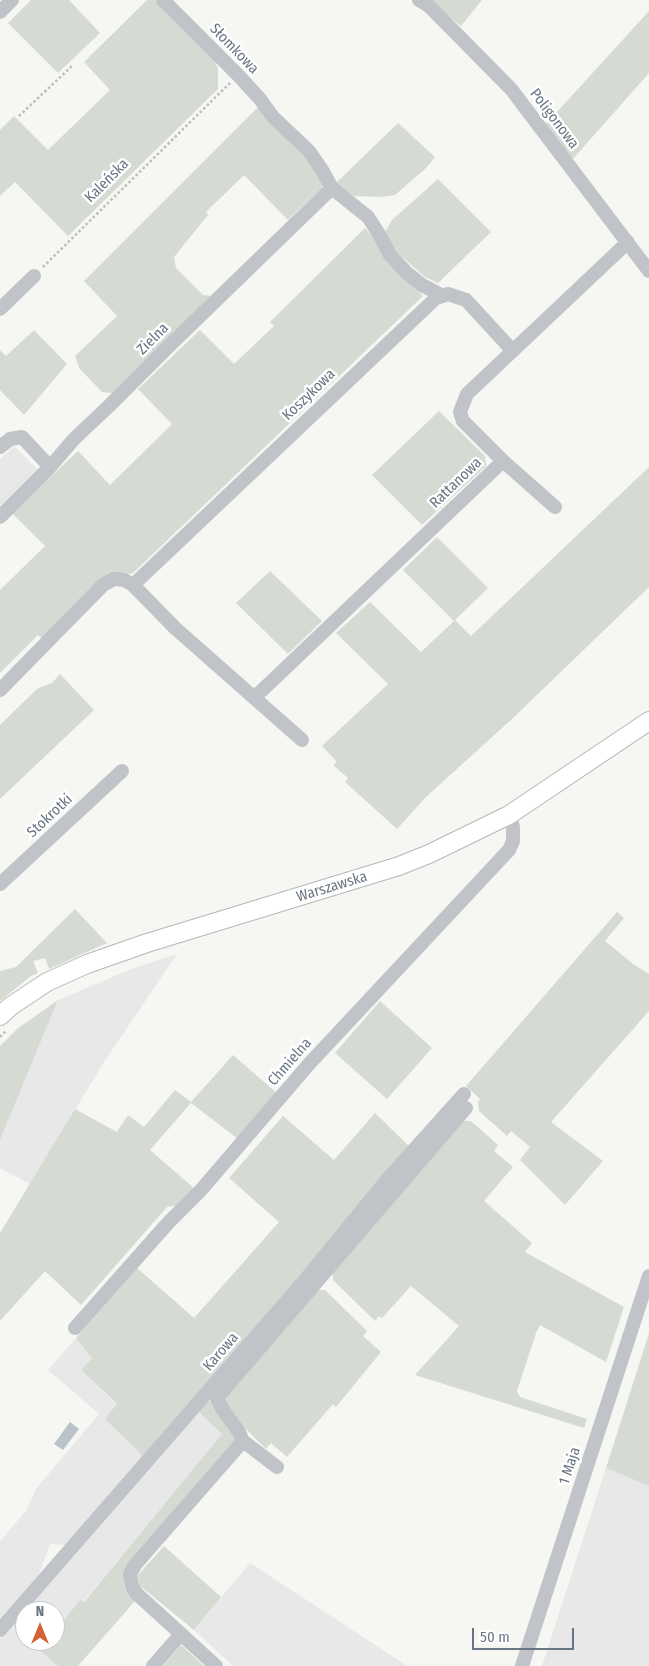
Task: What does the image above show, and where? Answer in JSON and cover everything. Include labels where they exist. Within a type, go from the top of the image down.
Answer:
[{"type":"main road","name":"Warszawska","points":[[0,1016],[11,1006],[47,982],[87,964],[147,943],[399,866],[461,840],[508,815],[649,721]]},
{"type":"street","points":[[0,12],[12,0]]},
{"type":"street","name":"Słomkowa","points":[[163,0],[238,75],[260,99],[273,117],[309,151],[332,188]]},
{"type":"street","name":"Poligonowa","points":[[419,0],[429,6],[512,89],[649,271]]},
{"type":"street","points":[[332,188],[368,217],[390,255],[407,273],[422,285],[443,296],[448,294],[466,300],[512,350]]},
{"type":"street","name":"Zielna","points":[[0,517],[50,467],[74,439],[332,188]]},
{"type":"street","name":"Rattanowa","points":[[254,698],[503,461],[463,421],[460,412],[467,394],[628,242]]},
{"type":"street","points":[[0,309],[34,276]]},
{"type":"street","name":"Koszykowa","points":[[133,585],[425,307],[436,298],[443,296]]},
{"type":"street","points":[[0,447],[10,439],[22,437],[50,467]]},
{"type":"street","points":[[503,461],[555,507]]},
{"type":"street","points":[[0,690],[103,585],[114,579],[124,580],[133,585],[175,628],[302,740]]},
{"type":"street","name":"Stokrotki","points":[[0,884],[122,771]]},
{"type":"street","name":"Chmielna","points":[[76,1328],[168,1223],[202,1190],[309,1064],[510,850],[513,841],[513,827],[508,815]]},
{"type":"street","name":"Karowa","points":[[0,1630],[214,1392],[386,1181],[464,1094]]},
{"type":"street","points":[[277,1466],[242,1441],[239,1432],[223,1410],[214,1392],[466,1108]]},
{"type":"street","name":"1 Maja","points":[[522,1666],[649,1276]]},
{"type":"street","points":[[216,1666],[136,1593],[132,1586],[130,1574],[135,1565],[242,1441]]},
{"type":"street","points":[[153,1666],[181,1634]]},
{"type":"path","points":[[20,116],[72,66]]},
{"type":"path","name":"Kaleńska","points":[[34,276],[238,75]]},
{"type":"shaded area","points":[[31,0],[69,0],[100,33],[58,73],[8,23]]},
{"type":"shaded area","points":[[147,0],[155,0],[165,8],[212,57],[218,68],[218,89],[68,236],[15,182],[0,196],[0,130],[14,116],[48,150],[110,90],[84,62]]},
{"type":"shaded area","points":[[428,0],[482,0],[461,26]]},
{"type":"shaded area","points":[[649,11],[649,73],[572,160],[546,124]]},
{"type":"shaded area","points":[[259,106],[315,166],[322,178],[322,188],[288,220],[244,175],[206,212],[208,215],[174,257],[176,268],[203,295],[212,296],[112,393],[102,392],[79,368],[75,356],[117,316],[84,281]]},
{"type":"shaded area","points":[[398,123],[435,157],[426,168],[395,195],[382,197],[354,196],[336,183]]},
{"type":"shaded area","points":[[438,179],[491,232],[438,283],[425,277],[393,249],[384,234],[392,220]]},
{"type":"shaded area","points":[[365,228],[423,296],[133,573],[123,574],[43,640],[38,635],[0,673],[0,590],[45,546],[12,513],[78,451],[110,485],[172,424],[138,389],[200,330],[234,364],[274,326],[270,322]]},
{"type":"shaded area","points":[[34,330],[67,364],[24,415],[0,390],[0,350],[6,356]]},
{"type":"shaded area","points":[[439,411],[485,456],[486,466],[422,525],[372,475]]},
{"type":"shaded area","points":[[14,446],[39,471],[0,507],[0,459]]},
{"type":"shaded area","points":[[649,467],[649,587],[513,718],[426,797],[397,829],[345,782],[348,778],[333,765],[337,762],[322,746],[388,684],[336,633],[370,602],[421,652],[454,621],[403,570],[437,537],[488,588],[455,620],[471,636]]},
{"type":"shaded area","points":[[270,571],[322,621],[288,654],[236,603]]},
{"type":"shaded area","points":[[60,674],[94,710],[0,799],[0,725],[38,688],[52,683]]},
{"type":"shaded area","points":[[75,909],[107,943],[49,969],[45,958],[33,961],[38,973],[31,976],[0,1001],[0,971],[16,967]]},
{"type":"shaded area","points":[[617,912],[624,918],[605,941],[633,964],[649,974],[649,1011],[551,1122],[603,1161],[565,1205],[520,1160],[530,1147],[511,1131],[507,1136],[479,1111],[478,1102],[480,1099],[466,1086]]},
{"type":"shaded area","points":[[177,954],[104,1062],[30,1184],[0,1168],[0,1140],[58,1000],[134,968]]},
{"type":"shaded area","points":[[58,1000],[0,1140],[0,1046],[17,1029]]},
{"type":"shaded area","points":[[380,1001],[432,1048],[387,1099],[335,1053]]},
{"type":"shaded area","points":[[233,1055],[278,1094],[238,1139],[191,1103],[150,1150],[195,1189],[181,1205],[167,1207],[81,1305],[45,1271],[0,1321],[0,1233],[75,1109],[117,1132],[128,1115],[144,1127],[175,1090],[191,1102]]},
{"type":"shaded area","points":[[375,1113],[411,1148],[144,1457],[105,1419],[117,1404],[81,1370],[92,1358],[76,1338],[137,1268],[194,1318],[279,1222],[229,1178],[283,1116],[334,1160]]},
{"type":"shaded area","points":[[461,1121],[471,1121],[498,1145],[494,1151],[513,1167],[484,1201],[532,1243],[525,1252],[624,1307],[606,1362],[540,1325],[536,1333],[517,1391],[520,1397],[587,1419],[584,1428],[415,1375],[459,1326],[411,1286],[382,1318],[379,1316],[375,1321],[333,1280],[333,1270]]},
{"type":"shaded area","points":[[316,1290],[325,1290],[367,1331],[363,1336],[381,1352],[336,1407],[333,1404],[287,1457],[271,1443],[266,1449],[227,1410],[226,1395]]},
{"type":"shaded area","points":[[649,1333],[649,1486],[606,1468]]},
{"type":"shaded area","points":[[76,1338],[92,1358],[81,1370],[117,1405],[144,1457],[69,1545],[50,1544],[35,1585],[21,1601],[15,1601],[15,1607],[0,1624],[0,1541],[26,1511],[36,1489],[99,1414],[48,1370]]},
{"type":"shaded area","points":[[212,1401],[235,1436],[234,1445],[125,1574],[125,1588],[135,1601],[78,1666],[58,1666],[40,1651],[65,1651],[65,1619],[80,1600],[84,1602],[222,1434],[197,1410],[204,1402]]},
{"type":"shaded area","points":[[197,1410],[223,1434],[83,1602],[80,1600],[65,1619],[65,1601],[33,1601]]},
{"type":"shaded area","points":[[70,1422],[79,1429],[63,1450],[54,1444]]},
{"type":"shaded area","points":[[606,1468],[649,1486],[649,1666],[542,1666]]},
{"type":"shaded area","points":[[164,1546],[221,1597],[194,1630],[139,1585],[138,1575]]},
{"type":"shaded area","points":[[250,1563],[407,1666],[233,1666],[194,1630]]},
{"type":"shaded area","points":[[15,1622],[15,1651],[40,1651],[58,1666],[0,1666],[0,1639]]},
{"type":"shaded area","points":[[181,1645],[204,1666],[163,1666]]}]
